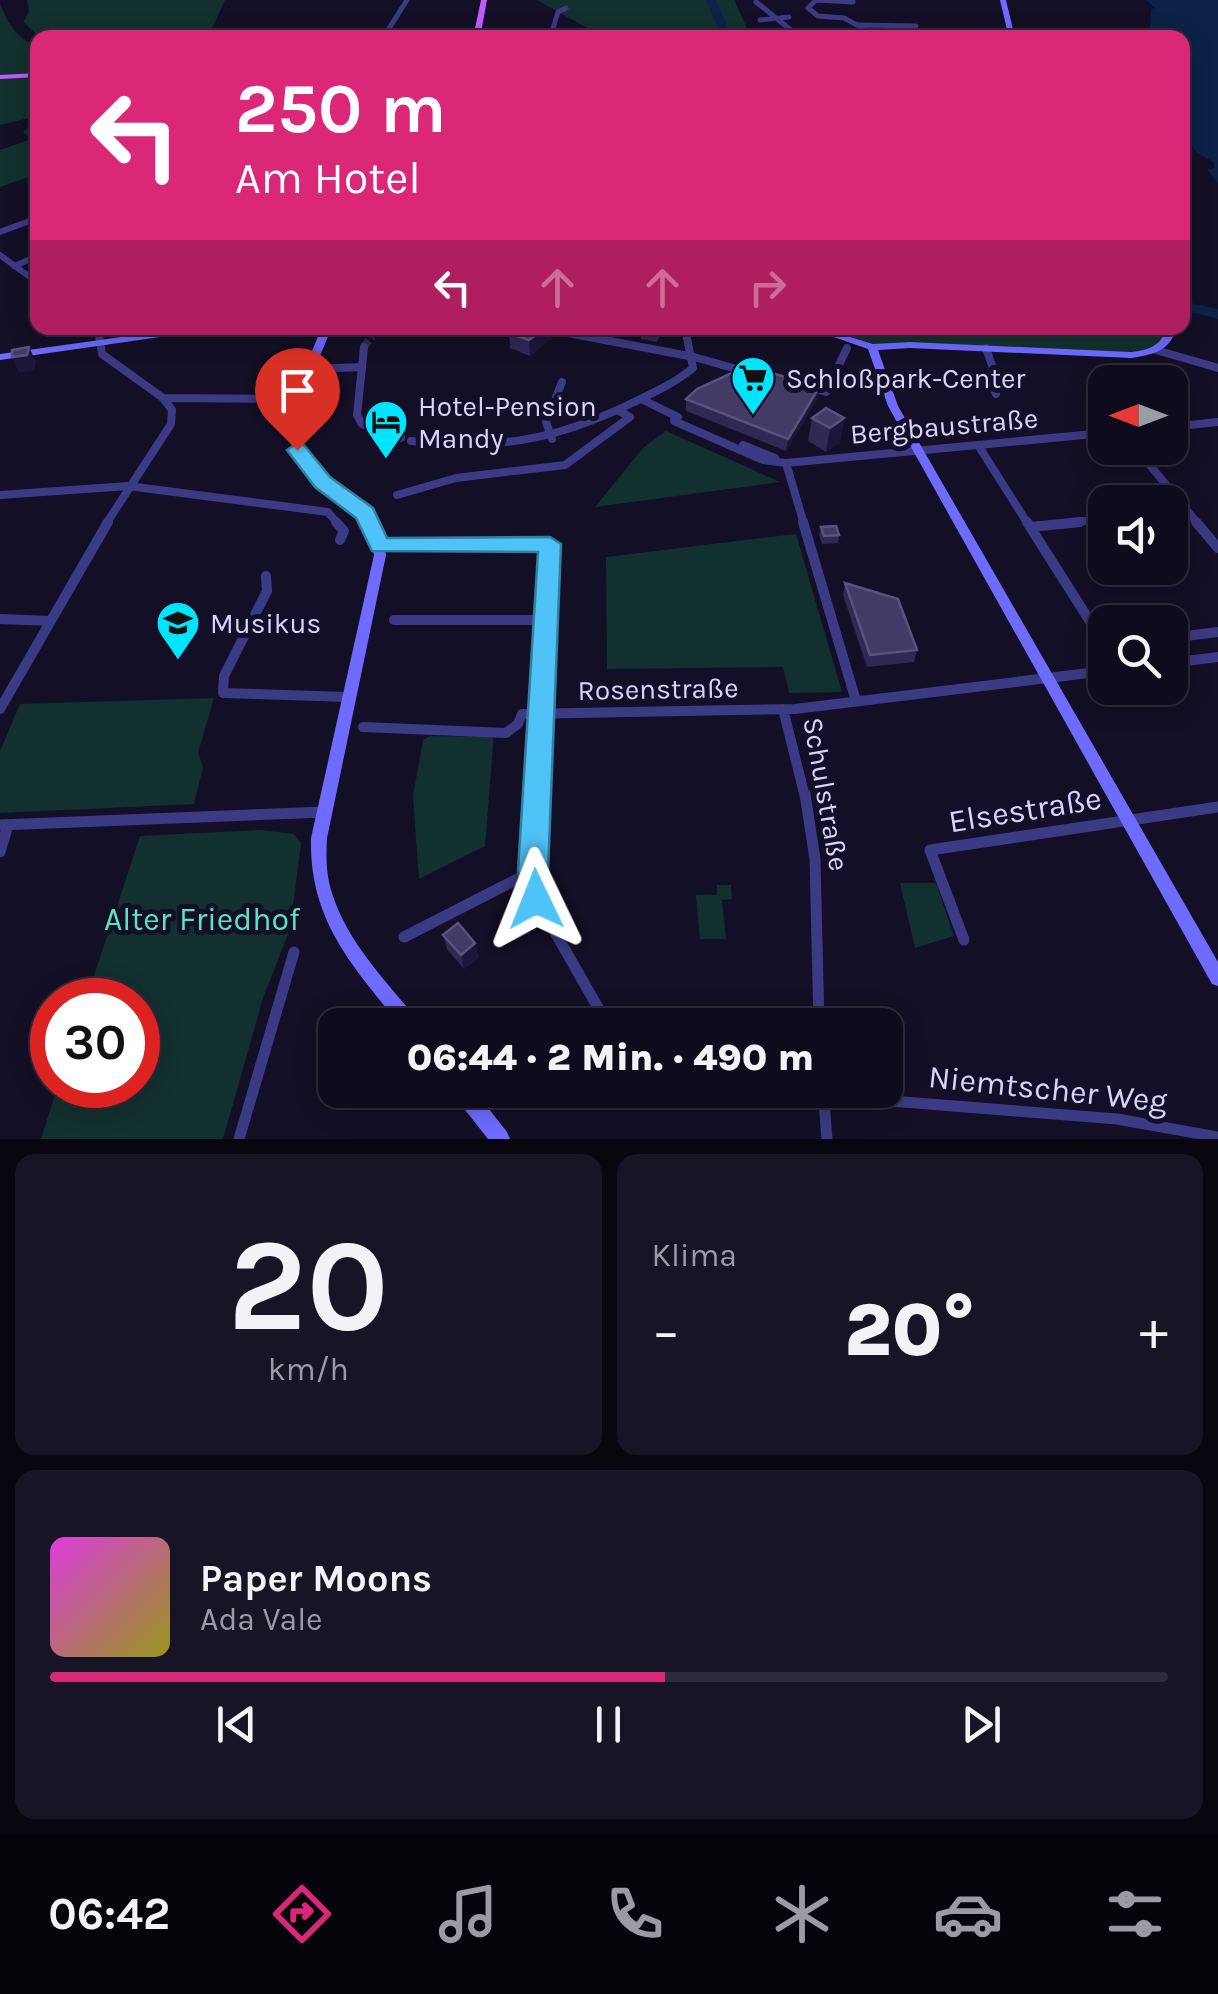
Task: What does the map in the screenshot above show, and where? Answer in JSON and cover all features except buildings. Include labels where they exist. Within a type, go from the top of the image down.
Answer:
[{"type":"main road","points":[[478,30],[484,0]]},
{"type":"main road","points":[[0,77],[30,75]]},
{"type":"street","points":[[388,30],[407,0]]},
{"type":"street","points":[[853,2],[816,0],[808,8],[818,16],[844,18],[866,30]]},
{"type":"street","points":[[1003,0],[1010,30]]},
{"type":"street","points":[[756,2],[791,30]]},
{"type":"street","points":[[552,30],[558,12],[566,8]]},
{"type":"street","points":[[760,20],[789,17]]},
{"type":"street","points":[[856,25],[916,26]]},
{"type":"street","points":[[0,232],[30,221]]},
{"type":"street","points":[[0,256],[30,277]]},
{"type":"street","points":[[14,266],[30,259]]},
{"type":"street","points":[[1,703],[128,486],[170,424],[172,410],[163,398],[102,354],[100,335]]},
{"type":"street","points":[[0,357],[152,335]]},
{"type":"street","points":[[324,335],[295,416],[297,450],[323,482],[365,514],[380,546],[316,872],[326,902],[353,950],[398,1008]]},
{"type":"street","points":[[562,335],[694,357],[756,374]]},
{"type":"street","points":[[364,348],[357,416],[362,424],[406,440],[506,446],[552,438],[588,426],[688,373],[694,357],[688,335]]},
{"type":"street","points":[[835,335],[872,347],[1131,354],[1156,350],[1218,368]]},
{"type":"street","points":[[1156,350],[1170,335]]},
{"type":"street","points":[[872,347],[888,396],[1218,978]]},
{"type":"street","points":[[791,383],[826,392],[848,348]]},
{"type":"street","points":[[986,348],[998,383],[992,388],[996,394]]},
{"type":"street","points":[[312,369],[362,367]]},
{"type":"street","points":[[552,438],[546,422],[562,382]]},
{"type":"street","points":[[163,398],[280,399]]},
{"type":"street","points":[[641,399],[674,416],[674,421],[763,460],[786,464]]},
{"type":"street","points":[[397,494],[456,478],[565,464],[630,417],[619,410]]},
{"type":"street","points":[[1188,425],[1218,422]]},
{"type":"street","name":"Bergbaustraße","points":[[786,464],[1088,434]]},
{"type":"street","points":[[978,445],[1088,618]]},
{"type":"street","name":"Schulstraße","points":[[786,464],[856,701],[783,710],[810,815],[815,859],[819,1008]]},
{"type":"street","points":[[1150,465],[1218,548]]},
{"type":"street","points":[[0,495],[128,486],[328,512],[344,531],[340,540]]},
{"type":"street","points":[[1030,527],[1088,521]]},
{"type":"street","points":[[380,546],[550,544],[533,871],[536,899],[598,1008]]},
{"type":"street","points":[[266,576],[267,591],[224,676],[224,693],[348,697]]},
{"type":"street","points":[[0,618],[50,620]]},
{"type":"street","points":[[394,620],[545,620]]},
{"type":"street","points":[[1188,636],[1218,632]]},
{"type":"street","points":[[1188,661],[1218,657]]},
{"type":"street","points":[[856,701],[1088,673]]},
{"type":"street","name":"Rosenstraße","points":[[363,727],[506,732],[518,724],[522,714],[783,710]]},
{"type":"street","name":"Elsestraße","points":[[964,940],[930,850],[1218,807]]},
{"type":"street","points":[[0,852],[4,825],[325,812]]},
{"type":"street","points":[[404,937],[533,871]]},
{"type":"street","points":[[239,1139],[294,952]]},
{"type":"street","name":"Niemtscher Weg","points":[[903,1101],[1117,1119],[1218,1137]]},
{"type":"street","points":[[476,1108],[500,1139]]},
{"type":"street","points":[[824,1108],[827,1139]]},
{"type":"green space","points":[[27,0],[225,0],[211,30],[32,30],[24,22],[29,10]]},
{"type":"green space","points":[[537,0],[734,0],[748,30],[591,30]]},
{"type":"green space","points":[[0,3],[14,30],[30,43],[30,74],[0,76]]},
{"type":"green space","points":[[30,76],[30,118],[0,125],[0,78]]},
{"type":"green space","points":[[30,139],[30,176],[0,187],[0,150]]},
{"type":"green space","points":[[844,335],[1166,335],[1153,348],[1126,352],[903,342],[877,345]]},
{"type":"green space","points":[[666,431],[780,482],[595,507],[644,447]]},
{"type":"green space","points":[[796,534],[842,692],[789,693],[783,667],[607,669],[606,557]]},
{"type":"green space","points":[[214,698],[198,753],[203,767],[194,804],[0,813],[0,751],[20,704]]},
{"type":"green space","points":[[430,736],[493,737],[493,746],[485,846],[419,879],[413,796],[423,740]]},
{"type":"green space","name":"Alter Friedhof","points":[[261,830],[294,834],[301,843],[290,929],[263,998],[223,1139],[41,1139],[51,1108],[160,1108],[160,978],[93,978],[140,836]]},
{"type":"green space","points":[[900,883],[936,883],[954,936],[915,948]]},
{"type":"green space","points":[[717,885],[731,885],[732,899],[722,900],[726,939],[700,939],[696,895],[717,895]]},
{"type":"water","points":[[1146,0],[1218,0],[1218,183],[1207,170],[1214,168],[1214,162],[1197,153],[1190,143],[1190,30],[1147,30],[1151,9],[1155,8]]},
{"type":"waterway","points":[[711,0],[724,30]]},
{"type":"waterway","points":[[1190,307],[1218,314]]},
{"type":"tunnel","points":[[364,347],[372,336]]},
{"type":"place","name":"Schloßpark-Center","points":[[753,416]]},
{"type":"place","name":"Hotel-Pension Mandy","points":[[386,460]]},
{"type":"place","name":"Musikus","points":[[178,661]]},
{"type":"route","points":[[297,450],[323,482],[369,518],[380,546],[550,544],[533,871],[536,899]]}]
